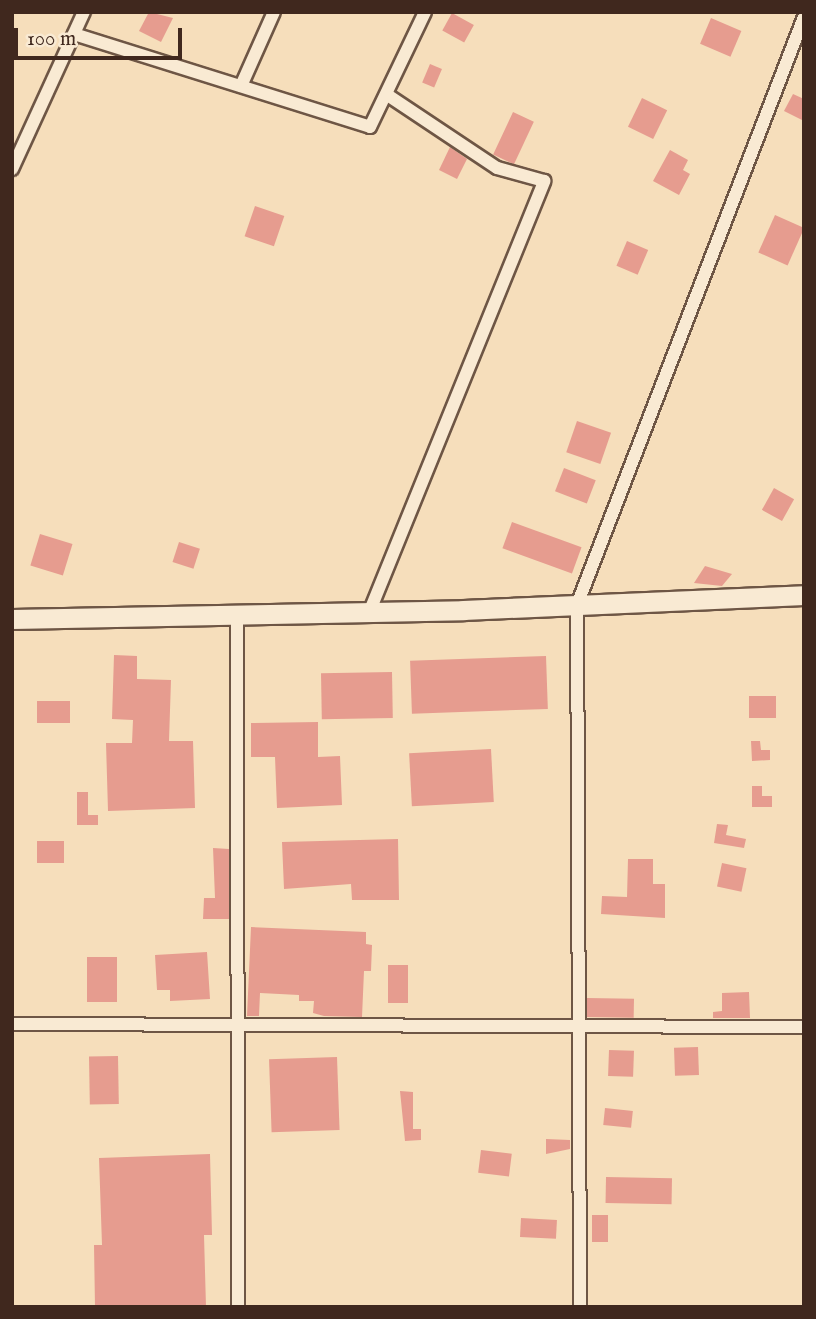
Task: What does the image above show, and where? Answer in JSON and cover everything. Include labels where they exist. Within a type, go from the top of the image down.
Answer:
[{"type":"street","points":[[12,169],[84,12]]},
{"type":"street","points":[[241,86],[274,12]]},
{"type":"street","points":[[74,34],[370,127],[425,12]]},
{"type":"street","points":[[580,1307],[575,1028],[577,606],[804,18]]},
{"type":"street","points":[[371,608],[544,181],[497,168],[386,94]]},
{"type":"street","points":[[12,619],[371,608],[577,606],[804,595]]},
{"type":"street","points":[[237,612],[240,1026],[238,1307]]},
{"type":"street","points":[[12,1024],[804,1027]]},
{"type":"building","points":[[149,12],[173,18],[161,42],[139,31]]},
{"type":"building","points":[[452,13],[474,25],[464,43],[442,30]]},
{"type":"building","points":[[711,18],[741,31],[730,57],[700,44]]},
{"type":"building","points":[[430,64],[442,69],[434,87],[422,82]]},
{"type":"building","points":[[793,94],[804,99],[804,121],[784,111]]},
{"type":"building","points":[[642,98],[667,110],[653,139],[628,127]]},
{"type":"building","points":[[513,112],[534,122],[514,164],[493,155]]},
{"type":"building","points":[[450,147],[467,159],[457,179],[439,170]]},
{"type":"building","points":[[670,150],[688,160],[683,170],[690,174],[679,195],[653,181]]},
{"type":"building","points":[[255,206],[284,216],[274,246],[245,236]]},
{"type":"building","points":[[775,215],[804,228],[788,265],[758,252]]},
{"type":"building","points":[[627,241],[648,250],[638,275],[616,266]]},
{"type":"building","points":[[577,421],[611,433],[600,464],[566,452]]},
{"type":"building","points":[[564,468],[596,480],[587,504],[555,491]]},
{"type":"building","points":[[774,488],[794,499],[782,521],[762,510]]},
{"type":"building","points":[[512,522],[582,547],[572,574],[502,548]]},
{"type":"building","points":[[40,534],[73,544],[63,575],[30,566]]},
{"type":"building","points":[[179,542],[200,549],[193,569],[173,562]]},
{"type":"building","points":[[705,566],[732,574],[722,586],[694,583]]},
{"type":"building","points":[[114,655],[137,656],[137,679],[171,680],[169,741],[193,741],[195,808],[108,811],[106,743],[132,743],[133,720],[112,719]]},
{"type":"building","points":[[546,656],[548,709],[412,714],[410,661]]},
{"type":"building","points":[[392,672],[393,718],[322,719],[321,673]]},
{"type":"building","points":[[749,696],[776,696],[776,718],[749,718]]},
{"type":"building","points":[[37,701],[70,701],[70,723],[37,723]]},
{"type":"building","points":[[318,722],[318,757],[340,756],[342,805],[277,808],[275,757],[251,757],[251,723]]},
{"type":"building","points":[[751,741],[760,741],[761,750],[770,750],[770,760],[752,761]]},
{"type":"building","points":[[491,749],[494,802],[412,806],[409,753]]},
{"type":"building","points":[[752,786],[762,786],[762,796],[772,796],[772,807],[752,807]]},
{"type":"building","points":[[77,792],[88,792],[88,815],[98,815],[98,825],[77,825]]},
{"type":"building","points":[[717,824],[728,825],[726,835],[746,839],[744,848],[714,843]]},
{"type":"building","points":[[398,839],[399,900],[352,900],[351,884],[284,889],[282,842]]},
{"type":"building","points":[[37,841],[64,841],[64,863],[37,863]]},
{"type":"building","points":[[213,848],[229,849],[229,919],[203,919],[204,898],[215,898]]},
{"type":"building","points":[[628,859],[653,859],[653,884],[665,884],[665,918],[601,914],[602,896],[627,897]]},
{"type":"building","points":[[722,863],[746,868],[741,892],[717,886]]},
{"type":"building","points":[[251,927],[366,932],[366,944],[372,945],[371,971],[364,971],[362,1017],[324,1016],[313,1013],[314,1001],[299,1001],[299,995],[260,993],[259,1016],[247,1016]]},
{"type":"building","points":[[207,952],[210,999],[170,1001],[170,990],[157,990],[155,955]]},
{"type":"building","points":[[87,957],[117,957],[117,1002],[87,1002]]},
{"type":"building","points":[[388,965],[408,965],[408,1003],[388,1003]]},
{"type":"building","points":[[749,992],[750,1018],[713,1018],[713,1012],[722,1011],[722,993]]},
{"type":"building","points":[[587,998],[634,999],[634,1018],[587,1017]]},
{"type":"building","points":[[698,1047],[699,1075],[675,1076],[674,1048]]},
{"type":"building","points":[[609,1050],[634,1051],[633,1077],[608,1076]]},
{"type":"building","points":[[118,1056],[119,1104],[90,1104],[89,1057]]},
{"type":"building","points":[[337,1057],[340,1130],[272,1132],[269,1059]]},
{"type":"building","points":[[400,1091],[413,1092],[413,1129],[421,1129],[421,1140],[405,1141]]},
{"type":"building","points":[[605,1108],[633,1111],[631,1128],[603,1125]]},
{"type":"building","points":[[546,1139],[570,1140],[570,1149],[546,1154]]},
{"type":"building","points":[[481,1150],[512,1154],[509,1177],[478,1173]]},
{"type":"building","points":[[210,1154],[212,1235],[204,1235],[206,1307],[95,1307],[94,1245],[102,1245],[99,1158]]},
{"type":"building","points":[[606,1177],[672,1178],[672,1204],[606,1203]]},
{"type":"building","points":[[592,1215],[608,1215],[608,1242],[592,1242]]},
{"type":"building","points":[[521,1218],[557,1220],[556,1239],[520,1237]]}]
